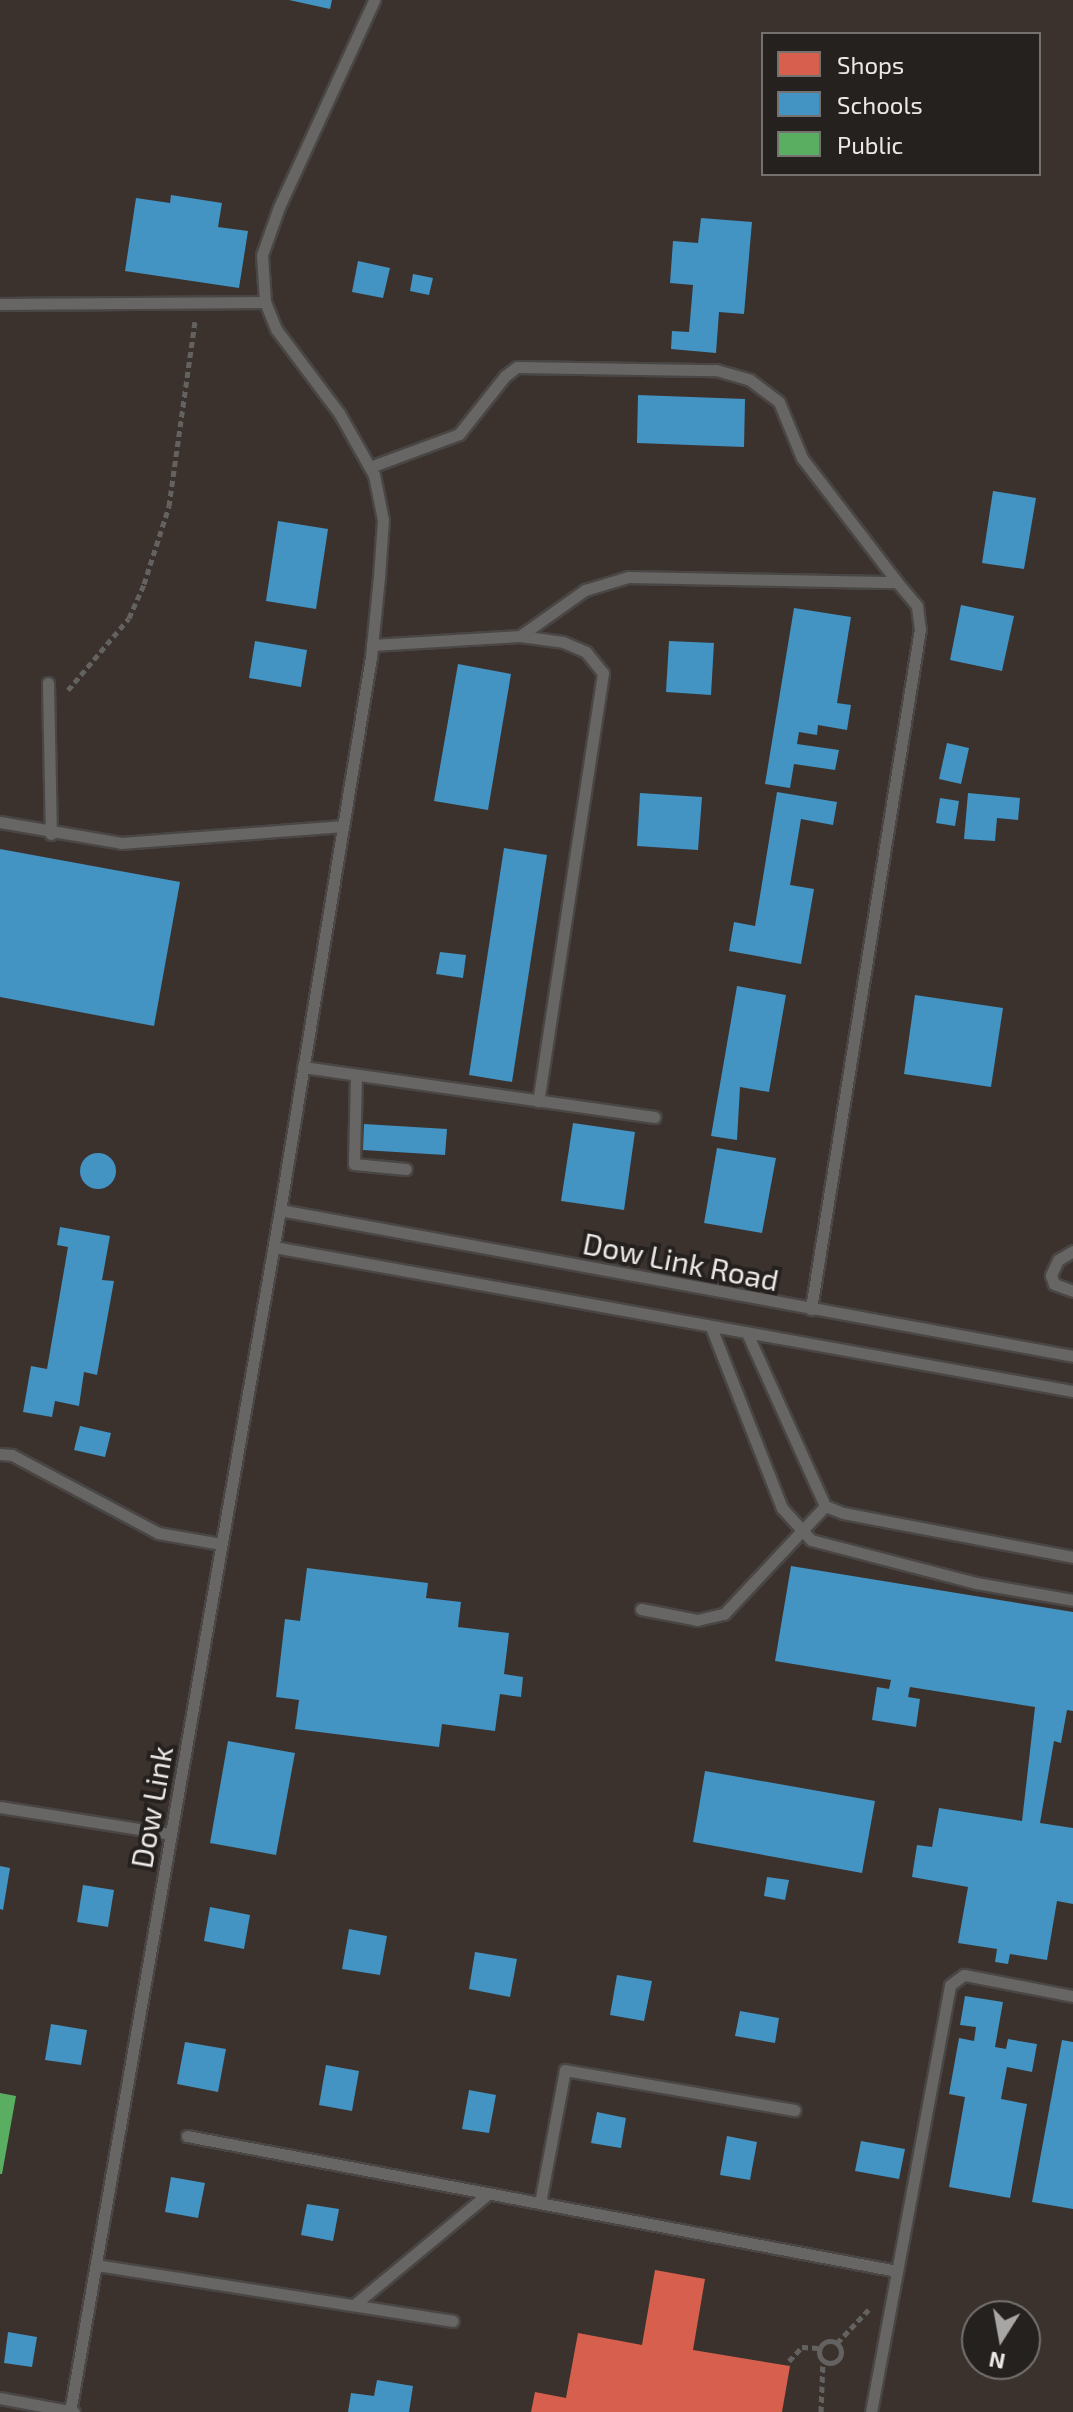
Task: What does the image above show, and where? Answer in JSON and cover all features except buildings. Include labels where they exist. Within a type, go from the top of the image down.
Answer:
[{"type":"lane","points":[[0,304],[265,302],[262,255],[279,207],[374,0]]},
{"type":"lane","name":"Dow Link","points":[[72,2412],[274,1247],[372,645],[383,520],[370,467],[339,413],[276,329],[265,302]]},
{"type":"lane","points":[[370,467],[459,434],[505,376],[517,367],[538,364],[716,370],[750,380],[779,402],[802,458],[897,582],[911,592],[920,629],[811,1309]]},
{"type":"lane","points":[[520,636],[585,590],[628,577],[897,582]]},
{"type":"lane","points":[[372,645],[520,636],[563,642],[586,652],[603,673],[538,1101]]},
{"type":"lane","points":[[48,683],[51,834]]},
{"type":"lane","points":[[0,822],[51,834],[121,843],[343,826]]},
{"type":"lane","points":[[303,1067],[654,1117]]},
{"type":"lane","points":[[356,1075],[351,1159],[360,1166],[406,1169]]},
{"type":"lane","name":"Dow Link Road","points":[[280,1210],[1073,1356]]},
{"type":"lane","name":"Dow Link Road","points":[[274,1247],[1073,1391]]},
{"type":"lane","points":[[1073,1251],[1058,1260],[1051,1275],[1054,1284],[1073,1291]]},
{"type":"lane","points":[[711,1327],[782,1508],[800,1530],[826,1546],[1073,1600]]},
{"type":"lane","name":"Dow Link Road","points":[[747,1333],[825,1506]]},
{"type":"lane","points":[[0,1454],[12,1455],[158,1533],[221,1544]]},
{"type":"lane","points":[[641,1609],[697,1620],[724,1614],[825,1506],[1073,1557]]},
{"type":"lane","points":[[0,1807],[171,1834]]},
{"type":"lane","points":[[871,2412],[953,1980],[964,1975],[1073,1996]]},
{"type":"lane","points":[[540,2203],[565,2070],[795,2110]]},
{"type":"lane","points":[[187,2136],[897,2271]]},
{"type":"lane","points":[[354,2305],[489,2193]]},
{"type":"lane","points":[[96,2265],[453,2321]]},
{"type":"lane","points":[[0,2398],[72,2412]]},
{"type":"path","points":[[48,712],[129,618],[144,584],[169,506],[198,301]]},
{"type":"path","points":[[837,2343],[863,2310],[891,2304]]},
{"type":"path","points":[[819,2348],[823,2343],[837,2343]]},
{"type":"path","points":[[823,2361],[837,2361],[841,2356],[837,2343]]},
{"type":"path","points":[[789,2361],[802,2347],[819,2348]]},
{"type":"path","points":[[819,2348],[823,2361],[821,2412]]},
{"type":"shaded area","points":[[0,0],[1073,0],[1073,2412],[0,2412]]}]
